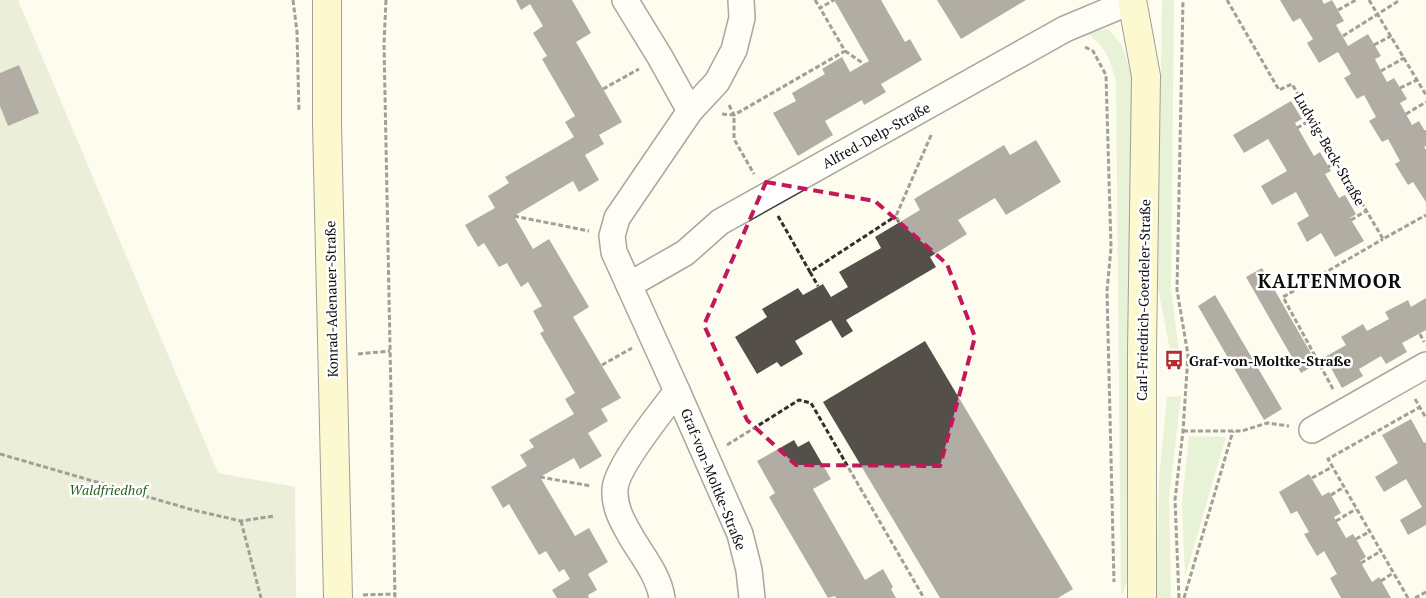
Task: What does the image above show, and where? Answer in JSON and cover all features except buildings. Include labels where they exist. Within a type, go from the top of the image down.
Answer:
[{"type":"main road","name":"Konrad-Adenauer-Straße","points":[[327,0],[327,124],[333,357],[347,596]]},
{"type":"main road","name":"Carl-Friedrich-Goerdeler-Straße","points":[[1133,1],[1146,76],[1142,351],[1142,598]]},
{"type":"street","points":[[625,0],[660,57],[690,112]]},
{"type":"street","points":[[662,598],[660,589],[650,569],[618,515],[614,490],[622,467],[677,391],[614,252],[612,236],[617,218],[690,112],[717,82],[734,50],[742,18],[741,0]]},
{"type":"street","name":"Alfred-Delp-Straße","points":[[630,285],[685,254],[720,222],[1065,29],[1133,1]]},
{"type":"street","points":[[1312,430],[1426,365]]},
{"type":"street","name":"Graf-von-Moltke-Straße","points":[[677,391],[708,457],[740,534],[749,570],[752,598]]},
{"type":"path","points":[[347,596],[395,596],[384,44],[386,0]]},
{"type":"path","points":[[815,0],[846,51],[864,64]]},
{"type":"path","points":[[820,8],[834,0]]},
{"type":"path","points":[[1179,598],[1175,500],[1183,431],[1188,355],[1177,290],[1183,0]]},
{"type":"path","name":"Ludwig-Beck-Straße","points":[[1227,0],[1279,90],[1292,84],[1383,240]]},
{"type":"path","points":[[1338,10],[1356,0]]},
{"type":"path","points":[[1369,0],[1426,95]]},
{"type":"path","points":[[1342,36],[1400,0]]},
{"type":"path","points":[[1065,29],[1076,42],[1093,51],[1106,75],[1111,248],[1107,291],[1114,588]]},
{"type":"path","points":[[1374,45],[1391,36]]},
{"type":"path","points":[[690,112],[734,115],[846,51]]},
{"type":"path","points":[[603,89],[660,57]]},
{"type":"path","points":[[1381,70],[1404,58]]},
{"type":"path","points":[[1400,88],[1417,80]]},
{"type":"path","points":[[717,82],[734,115],[734,139],[818,286]]},
{"type":"path","points":[[810,272],[896,216],[938,118],[935,102]]},
{"type":"path","points":[[1406,114],[1426,102]]},
{"type":"path","points":[[1297,128],[1312,119]]},
{"type":"path","points":[[1328,167],[1337,161]]},
{"type":"path","points":[[1351,220],[1366,211]]},
{"type":"path","points":[[1346,411],[1283,297],[1426,215]]},
{"type":"path","points":[[514,216],[612,236]]},
{"type":"path","points":[[896,216],[900,222]]},
{"type":"path","points":[[602,366],[653,336]]},
{"type":"path","points":[[333,357],[390,351]]},
{"type":"path","points":[[708,457],[799,400],[811,404],[924,598]]},
{"type":"path","points":[[1406,597],[1328,459],[1420,407]]},
{"type":"path","points":[[1183,431],[1242,431],[1267,423],[1312,430]]},
{"type":"path","points":[[1184,598],[1233,431]]},
{"type":"path","points":[[0,454],[193,510],[241,521],[274,516]]},
{"type":"path","points":[[1312,478],[1332,466]]},
{"type":"path","points":[[540,478],[614,490]]},
{"type":"path","points":[[1331,495],[1344,487]]},
{"type":"path","points":[[1336,521],[1356,509]]},
{"type":"path","points":[[241,521],[261,598]]},
{"type":"path","points":[[1356,539],[1370,532]]},
{"type":"path","points":[[1361,563],[1381,551]]},
{"type":"path","points":[[1381,580],[1394,573]]},
{"type":"path","points":[[1415,598],[1426,592]]},
{"type":"highlighted area","points":[[766,182],[875,201],[947,264],[975,337],[940,466],[796,465],[747,420],[704,325]]},
{"type":"green space","name":"Waldfriedhof","points":[[0,0],[18,0],[218,473],[295,487],[296,598],[0,598]]},
{"type":"green space","points":[[1162,0],[1174,0],[1171,288],[1179,351],[1170,350],[1158,288]]},
{"type":"green space","points":[[1108,29],[1122,45],[1133,81],[1129,577],[1121,597],[1116,81],[1103,49],[1086,32]]},
{"type":"green space","points":[[1181,396],[1169,499],[1171,598],[1156,598],[1159,479],[1167,397]]},
{"type":"green space","points":[[1189,436],[1226,437],[1185,577],[1182,503]]},
{"type":"place","name":"Graf-von-Moltke-Straße","points":[[1174,360]]},
{"type":"district","name":"KALTENMOOR","points":[[1330,280]]}]
